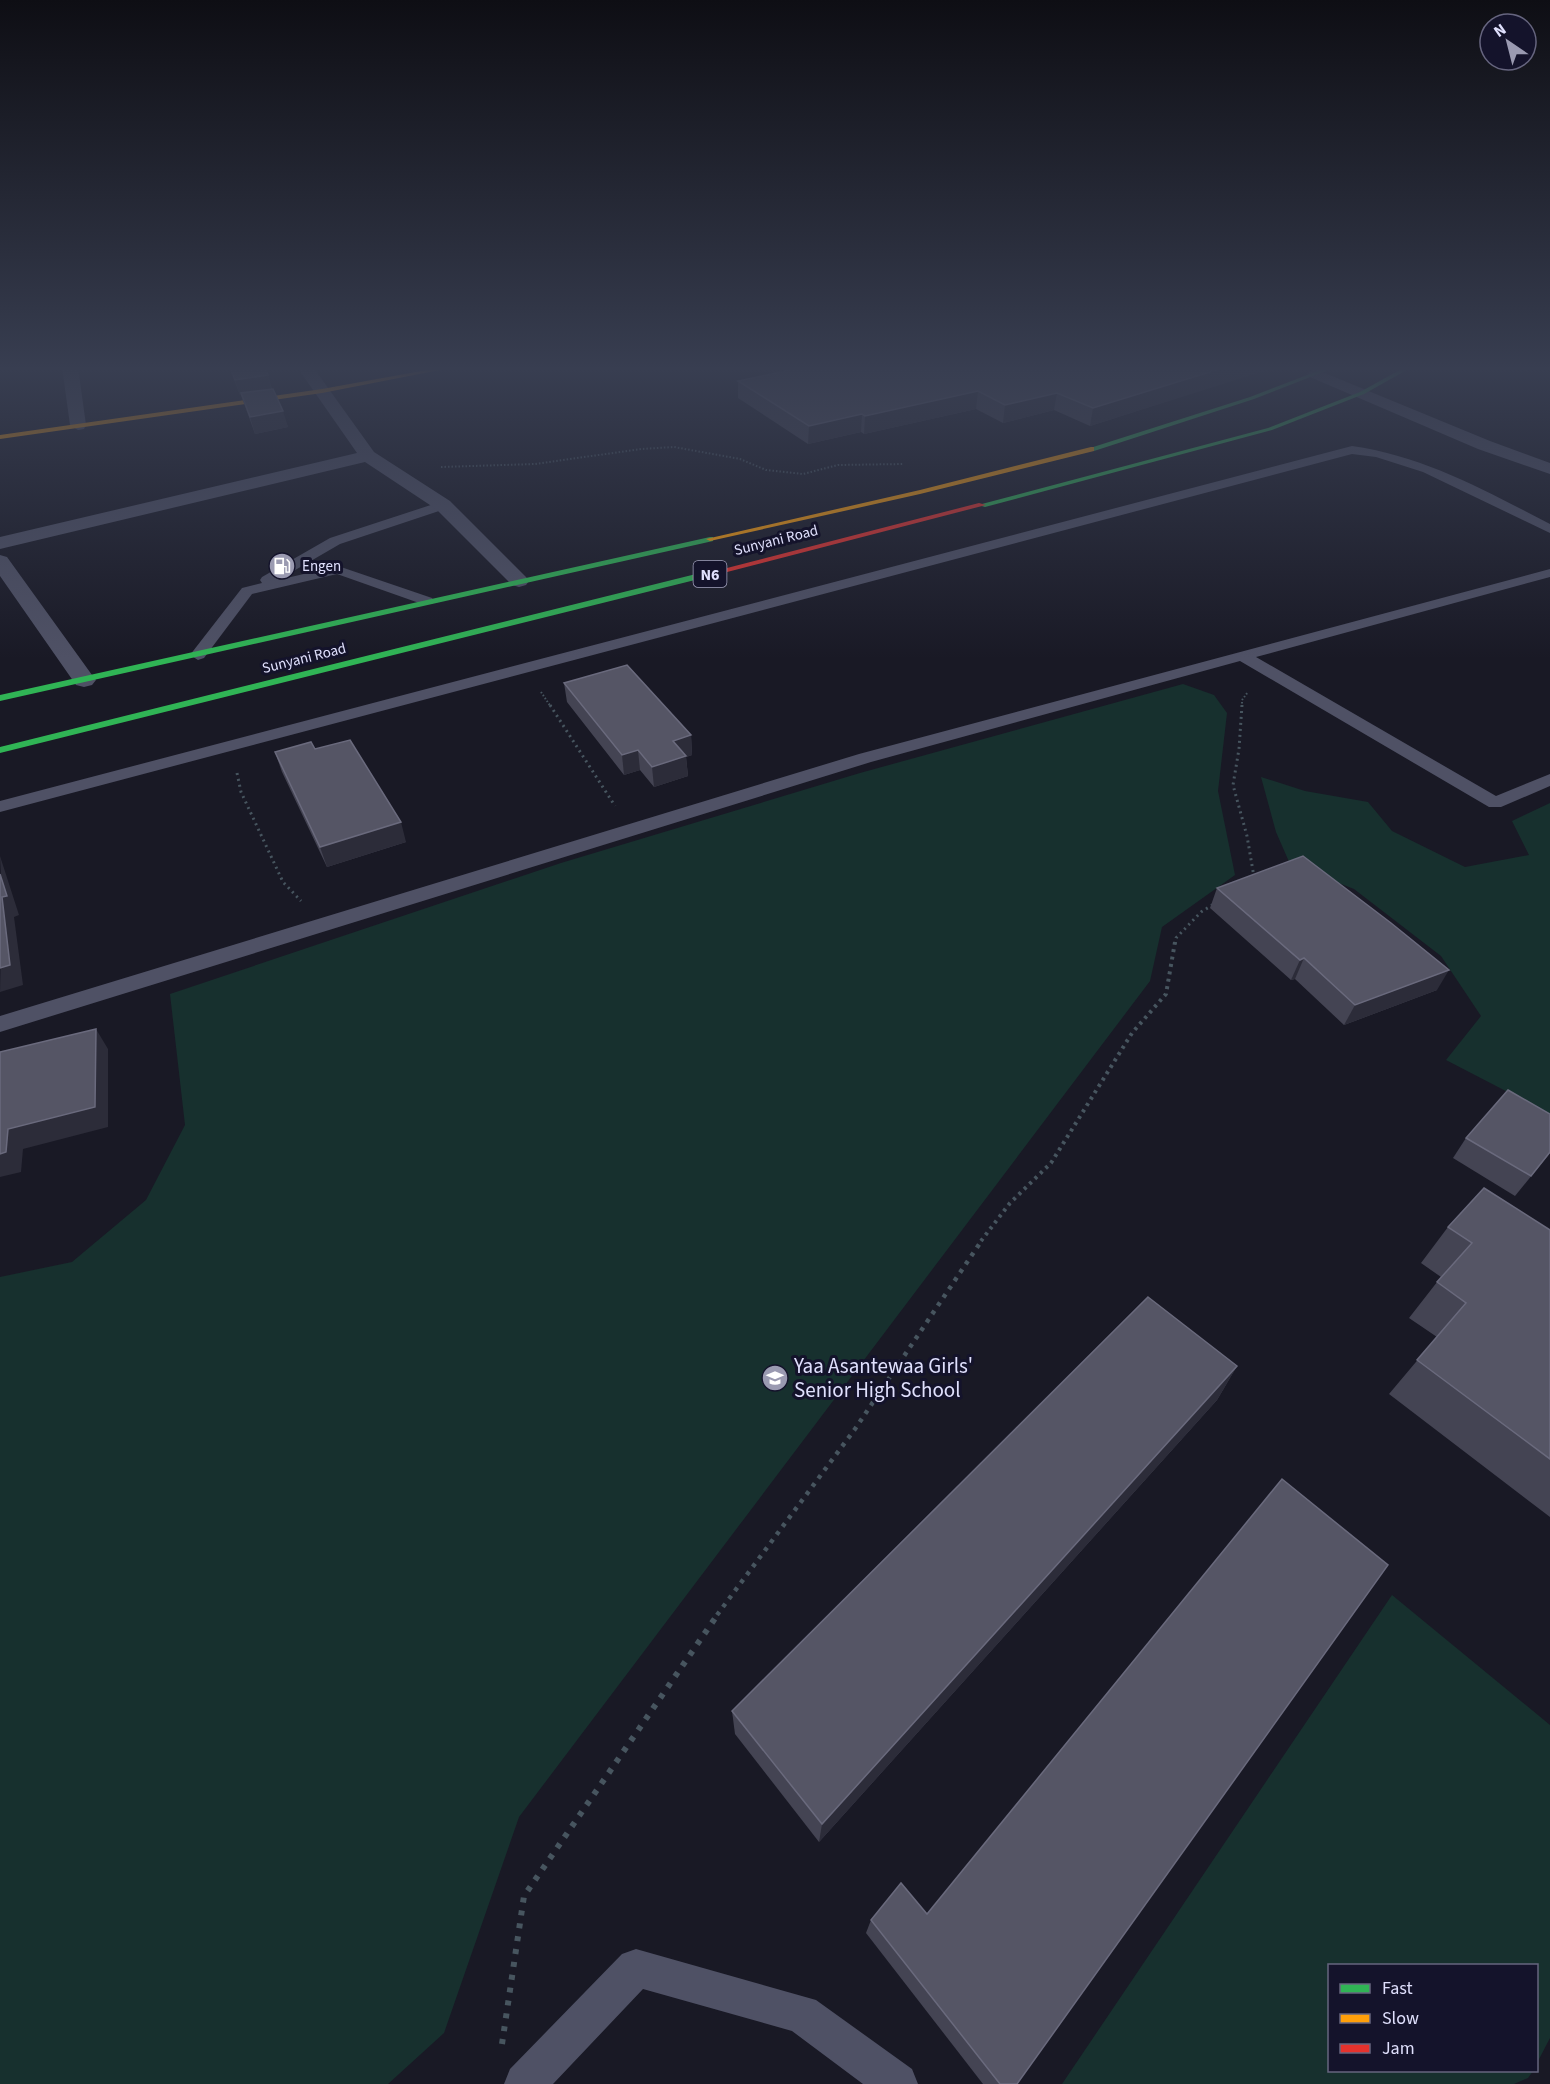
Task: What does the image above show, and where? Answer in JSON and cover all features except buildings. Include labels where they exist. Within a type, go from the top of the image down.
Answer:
[{"type":"main road","name":"Sunyani Road","points":[[0,698],[198,655],[427,601],[970,482],[1032,464]]},
{"type":"main road","name":"Sunyani Road","points":[[0,750],[474,634],[1136,464]]},
{"type":"street","points":[[0,543],[333,464]]},
{"type":"street","points":[[383,464],[443,505],[519,581]]},
{"type":"street","points":[[0,561],[84,680]]},
{"type":"lane","points":[[0,807],[1298,464]]},
{"type":"lane","points":[[1418,464],[1550,529]]},
{"type":"lane","points":[[198,655],[248,591],[335,541],[443,505]]},
{"type":"lane","points":[[248,591],[338,570],[427,601]]},
{"type":"lane","points":[[0,1024],[322,923],[865,758],[1550,573]]},
{"type":"lane","points":[[1242,656],[1494,802],[1550,778]]},
{"type":"lane","points":[[525,2084],[636,1968],[802,2014],[897,2084]]},
{"type":"path","points":[[393,470],[529,464]]},
{"type":"path","points":[[752,464],[766,470],[803,474],[838,465],[894,464]]},
{"type":"path","points":[[526,668],[630,829]]},
{"type":"path","points":[[1245,885],[1254,879],[1247,836],[1233,785],[1239,749],[1242,700],[1265,670]]},
{"type":"path","points":[[231,746],[241,792],[283,882],[322,923]]},
{"type":"path","points":[[501,2049],[524,1896],[719,1612],[855,1429],[967,1260],[1010,1203],[1051,1163],[1132,1033],[1166,994],[1176,938],[1201,912],[1218,901]]},
{"type":"green space","points":[[1183,684],[1214,695],[1227,713],[1218,791],[1235,875],[1162,927],[1150,981],[519,1817],[444,2033],[388,2084],[0,2084],[0,1277],[72,1262],[146,1200],[185,1125],[170,994],[561,863],[860,773]]},
{"type":"green space","points":[[1261,777],[1305,791],[1368,802],[1392,831],[1465,867],[1529,855],[1512,821],[1550,803],[1550,1114],[1446,1060],[1481,1016],[1441,956],[1354,889],[1290,864],[1276,832]]},
{"type":"green space","points":[[1392,1595],[1550,1725],[1550,2038],[1538,2061],[1538,1964],[1328,1964],[1328,2072],[1532,2072],[1528,2078],[1514,2084],[1062,2084]]},
{"type":"traffic: fast","points":[[982,505],[1136,464]]},
{"type":"traffic: fast","points":[[0,698],[710,539]]},
{"type":"traffic: fast","points":[[0,750],[696,577]]},
{"type":"traffic: slow","points":[[710,539],[920,492],[1030,464]]},
{"type":"traffic: jam","points":[[696,577],[982,505]]},
{"type":"place","name":"Engen","points":[[282,566]]},
{"type":"place","name":"Yaa Asantewaa Girls' Senior High School","points":[[775,1378]]}]
